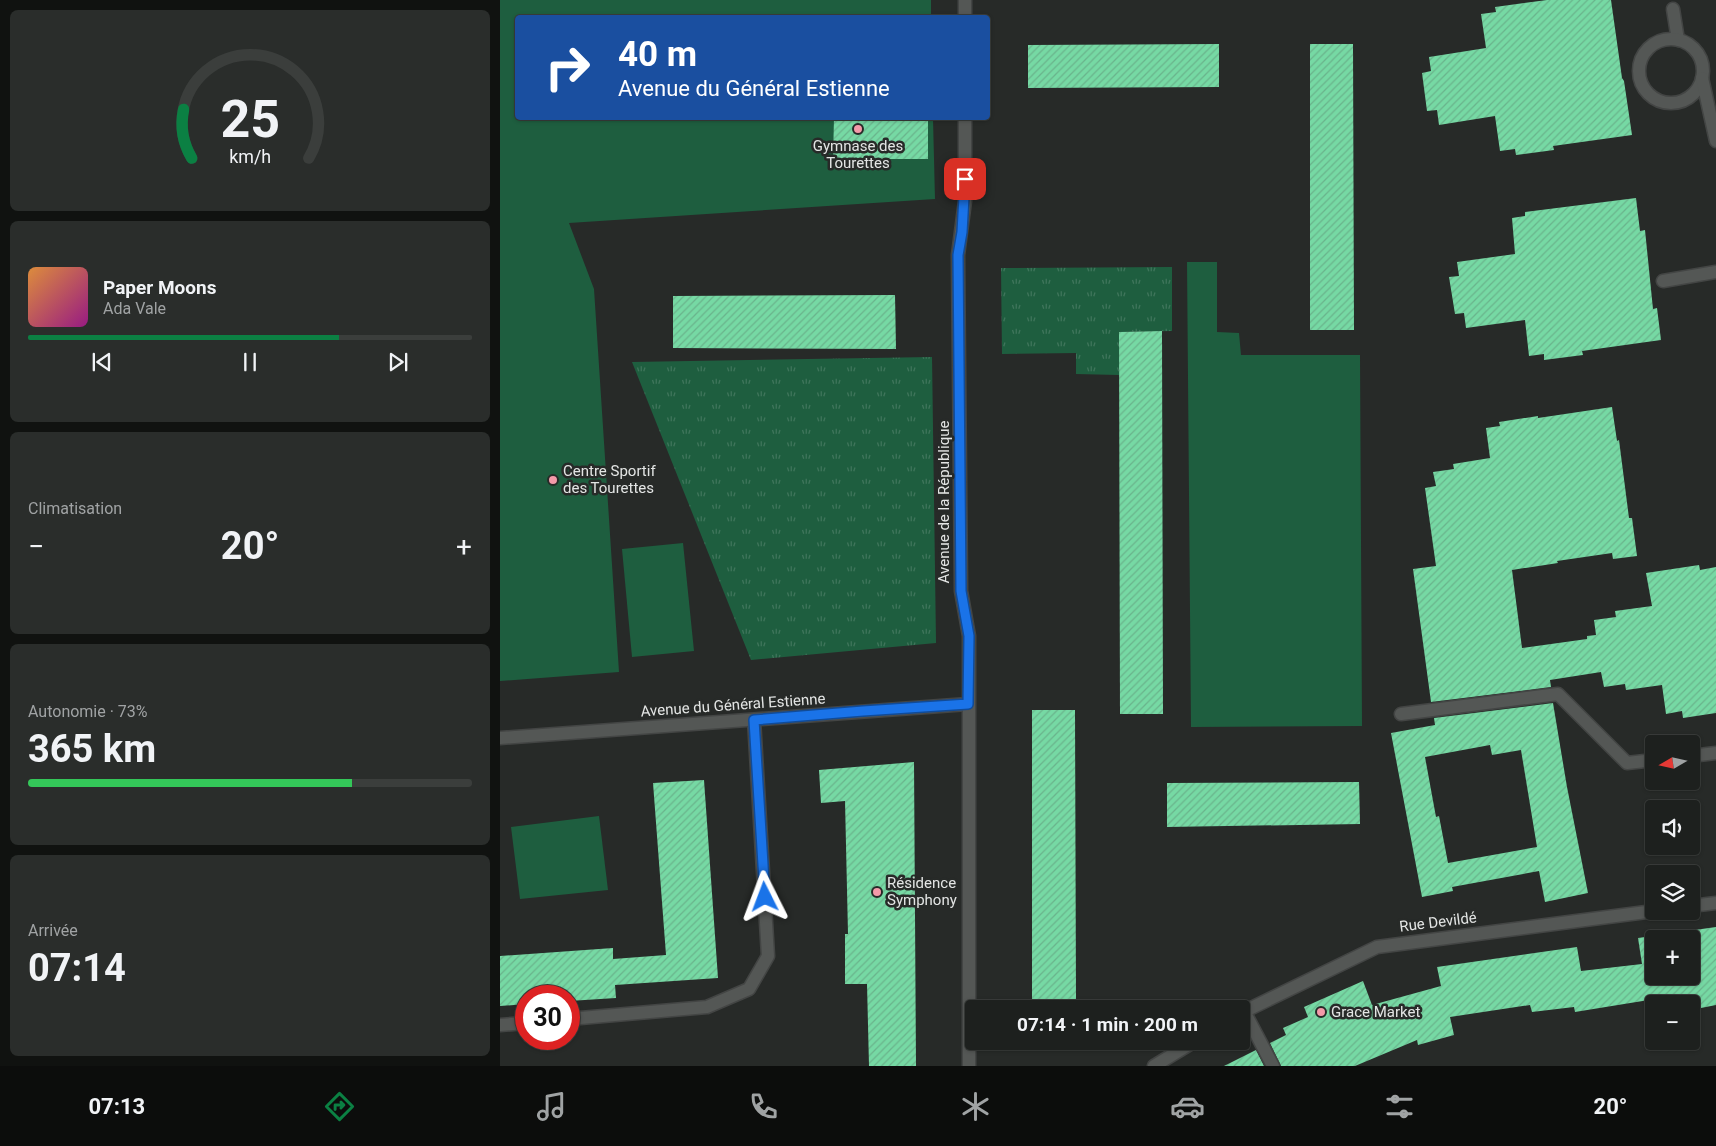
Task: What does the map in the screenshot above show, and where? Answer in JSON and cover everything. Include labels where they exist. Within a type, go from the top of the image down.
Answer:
[{"type":"street","points":[[965,0],[965,15]]},
{"type":"street","points":[[1673,9],[1678,40]]},
{"type":"street","points":[[1702,78],[1698,88],[1690,96],[1681,101],[1670,103],[1655,99],[1644,88],[1639,78],[1639,67],[1645,52],[1657,42],[1668,39],[1678,40],[1695,50],[1700,59],[1702,78],[1716,140]]},
{"type":"street","name":"Avenue de la République","points":[[965,120],[965,201],[958,255],[961,591],[969,636],[969,1066]]},
{"type":"street","points":[[1663,280],[1716,272]]},
{"type":"street","points":[[1401,714],[1558,694],[1627,764],[1645,761]]},
{"type":"street","name":"Avenue du Général Estienne","points":[[500,738],[968,704]]},
{"type":"street","points":[[580,1018],[707,1007],[749,990],[768,956],[754,720]]},
{"type":"street","points":[[1700,755],[1716,753]]},
{"type":"street","points":[[1700,905],[1716,903]]},
{"type":"street","name":"Rue Devildé","points":[[1250,1009],[1377,947],[1645,912]]},
{"type":"street","points":[[500,1025],[515,1024]]},
{"type":"street","points":[[1250,1025],[1273,1066]]},
{"type":"street","points":[[1154,1066],[1180,1050]]},
{"type":"green space","name":"Centre Sportif des Tourettes","points":[[500,0],[931,0],[931,15],[515,15],[515,120],[933,120],[935,199],[569,223],[594,289],[619,672],[500,681]]},
{"type":"green space","points":[[1187,262],[1217,262],[1217,332],[1239,333],[1241,355],[1360,355],[1362,726],[1191,727]]},
{"type":"green space","points":[[1172,267],[1172,331],[1119,332],[1119,375],[1076,374],[1076,353],[1002,354],[1001,268]]},
{"type":"green space","points":[[932,357],[936,643],[751,660],[632,362]]},
{"type":"green space","points":[[683,543],[694,651],[632,657],[622,549]]},
{"type":"green space","points":[[599,816],[608,890],[520,899],[511,827]]},
{"type":"building","points":[[1547,0],[1611,0],[1632,135],[1553,146],[1554,150],[1516,155],[1515,149],[1500,151],[1495,116],[1439,125],[1437,110],[1427,111],[1422,73],[1431,71],[1429,57],[1486,48],[1481,14],[1496,12],[1495,7]]},
{"type":"building","points":[[1219,44],[1219,87],[1028,88],[1028,45]]},
{"type":"building","points":[[1310,44],[1353,44],[1354,330],[1310,330]]},
{"type":"building","points":[[834,120],[928,120],[928,159],[833,159]]},
{"type":"building","points":[[1636,198],[1640,231],[1645,230],[1653,309],[1657,308],[1661,340],[1582,351],[1583,355],[1544,360],[1544,354],[1529,356],[1525,320],[1466,328],[1464,313],[1455,314],[1449,277],[1459,276],[1457,262],[1515,254],[1512,218],[1525,216],[1525,212]]},
{"type":"building","points":[[895,295],[896,349],[673,348],[673,296]]},
{"type":"building","points":[[1162,331],[1163,714],[1120,714],[1119,332]]},
{"type":"building","points":[[1612,407],[1617,441],[1619,440],[1629,518],[1632,518],[1637,556],[1613,559],[1612,553],[1512,570],[1522,648],[1587,639],[1587,636],[1596,635],[1594,620],[1616,617],[1615,611],[1652,606],[1646,573],[1699,565],[1700,570],[1716,567],[1716,713],[1683,718],[1682,711],[1666,714],[1662,685],[1626,690],[1625,684],[1604,687],[1601,672],[1550,680],[1551,687],[1431,702],[1413,569],[1436,566],[1425,488],[1436,486],[1433,472],[1454,469],[1453,464],[1490,458],[1486,428],[1500,426],[1499,422]]},
{"type":"building","points":[[1553,703],[1588,893],[1545,902],[1539,871],[1452,887],[1453,891],[1422,897],[1391,733],[1435,725],[1434,718]],"holes":[[[1490,745],[1492,755],[1521,750],[1537,847],[1448,863],[1439,816],[1436,817],[1425,757]]]},
{"type":"building","points":[[1032,710],[1075,710],[1076,999],[1032,999]]},
{"type":"building","name":"Résidence Symphony","points":[[914,762],[916,1066],[869,1066],[867,984],[845,984],[845,934],[848,934],[845,801],[821,803],[819,770]]},
{"type":"building","points":[[704,780],[718,978],[615,985],[616,998],[580,1000],[580,985],[515,985],[515,1005],[500,1006],[500,956],[613,948],[613,959],[666,955],[653,783]]},
{"type":"building","points":[[1359,782],[1360,824],[1167,827],[1167,783]]},
{"type":"building","points":[[1716,927],[1716,1005],[1700,1008],[1700,995],[1645,995],[1645,1001],[1575,1012],[1574,1007],[1532,1012],[1530,1005],[1450,1017],[1454,1035],[1418,1045],[1417,1040],[1355,1066],[1281,1066],[1270,1043],[1286,1035],[1283,1028],[1308,1017],[1304,1007],[1363,981],[1372,1005],[1441,986],[1437,967],[1577,947],[1581,971],[1642,964],[1638,938],[1645,937],[1645,985],[1700,985],[1700,930],[1695,930]]},
{"type":"building","points":[[1256,1050],[1264,1066],[1224,1066]]},
{"type":"place","name":"Gymnase des Tourettes","points":[[858,129]]},
{"type":"place","name":"Centre Sportif des Tourettes","points":[[553,480]]},
{"type":"place","name":"Résidence Symphony","points":[[877,892]]},
{"type":"place","name":"Grace Market","points":[[1321,1012]]},
{"type":"route","points":[[765,897],[754,720],[968,704],[969,636],[961,591],[958,255],[965,201],[965,179]]}]
